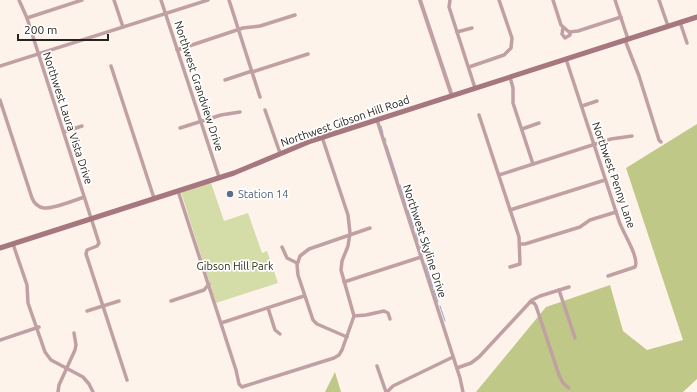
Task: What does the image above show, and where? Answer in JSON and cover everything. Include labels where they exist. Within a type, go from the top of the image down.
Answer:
[{"type":"main road","name":"Northwest Gibson Hill Road","points":[[0,248],[246,168],[322,137],[697,17]]},
{"type":"street","name":"Northwest Laura Vista Drive","points":[[19,0],[27,18],[100,243],[97,246],[87,250],[86,254],[103,306]]},
{"type":"street","points":[[27,18],[82,0]]},
{"type":"street","points":[[114,0],[122,27]]},
{"type":"street","name":"Northwest Grandview Drive","points":[[161,0],[219,177]]},
{"type":"street","points":[[0,66],[208,0]]},
{"type":"street","points":[[229,0],[260,97]]},
{"type":"street","points":[[420,0],[452,96]]},
{"type":"street","points":[[450,0],[449,7],[476,88]]},
{"type":"street","points":[[469,67],[504,55],[512,48],[512,38],[499,0]]},
{"type":"street","points":[[553,0],[561,25],[567,30],[578,31],[620,17]]},
{"type":"street","points":[[615,0],[626,40],[659,140],[661,142]]},
{"type":"street","points":[[659,0],[668,26]]},
{"type":"street","points":[[177,50],[238,30],[260,26],[295,15]]},
{"type":"street","points":[[680,22],[687,43]]},
{"type":"street","points":[[457,32],[472,28]]},
{"type":"street","points":[[225,80],[308,54]]},
{"type":"street","name":"Northwest Penny Lane","points":[[566,59],[622,231],[630,243],[636,264],[635,267],[608,276]]},
{"type":"street","points":[[111,66],[154,198]]},
{"type":"street","points":[[510,77],[513,88],[513,103],[533,164]]},
{"type":"street","points":[[0,100],[32,198],[36,204],[42,208],[48,208],[84,197]]},
{"type":"street","points":[[582,106],[597,101]]},
{"type":"street","points":[[265,110],[280,153]]},
{"type":"street","points":[[180,128],[221,115],[240,112]]},
{"type":"street","points":[[479,115],[520,244],[520,264],[510,267]]},
{"type":"street","name":"Northwest Skyline Drive","points":[[377,120],[457,368],[463,392]]},
{"type":"street","points":[[522,129],[539,123]]},
{"type":"street","points":[[64,132],[82,126]]},
{"type":"street","points":[[499,175],[611,139],[632,136]]},
{"type":"street","points":[[239,384],[245,386],[334,358],[341,352],[347,337],[354,316],[342,275],[342,266],[348,246],[350,228],[348,215],[322,137]]},
{"type":"street","points":[[510,210],[605,180]]},
{"type":"street","points":[[178,191],[209,284],[242,392]]},
{"type":"street","points":[[520,244],[525,244],[580,227],[590,220],[616,212]]},
{"type":"street","points":[[347,337],[315,323],[304,296],[298,275],[297,263],[303,253],[309,249],[370,228]]},
{"type":"street","points":[[13,244],[27,285],[28,303],[38,328],[42,347],[48,357],[83,377],[93,392]]},
{"type":"street","points":[[282,247],[287,258],[297,263]]},
{"type":"street","points":[[344,282],[421,257]]},
{"type":"street","points":[[171,302],[204,290],[209,284]]},
{"type":"street","points":[[457,368],[471,363],[479,357],[530,302],[540,296],[569,287]]},
{"type":"street","points":[[559,290],[574,338]]},
{"type":"street","points":[[221,323],[304,296]]},
{"type":"street","points":[[87,311],[119,301]]},
{"type":"street","points":[[530,302],[534,303],[536,306],[559,375],[563,383],[569,388]]},
{"type":"street","points":[[103,306],[127,380]]},
{"type":"street","points":[[268,308],[276,330],[280,334]]},
{"type":"street","points":[[354,316],[366,316],[384,311],[388,313],[390,319]]},
{"type":"street","points":[[0,340],[38,328]]},
{"type":"street","points":[[58,392],[59,385],[76,348],[74,333]]},
{"type":"street","points":[[377,366],[386,392],[393,386],[453,357]]},
{"type":"green space","points":[[697,124],[697,379],[683,392],[476,392],[546,307],[610,285],[623,331],[647,350],[683,340],[626,168]]},
{"type":"green space","name":"Gibson Hill Park","points":[[211,183],[224,221],[248,213],[262,253],[267,251],[278,283],[216,303],[181,192]]},
{"type":"green space","points":[[335,372],[341,392],[325,392]]},
{"type":"waterway","points":[[381,126],[383,133]]},
{"type":"waterway","points":[[387,146],[398,180]]},
{"type":"waterway","points":[[400,185],[406,205]]},
{"type":"waterway","points":[[408,210],[414,228]]},
{"type":"waterway","points":[[416,233],[418,241]]},
{"type":"waterway","points":[[420,246],[423,254]]},
{"type":"waterway","points":[[426,264],[433,288]]},
{"type":"waterway","points":[[434,290],[438,302]]},
{"type":"waterway","points":[[440,306],[445,321]]},
{"type":"place","name":"Station 14","points":[[230,194]]}]
